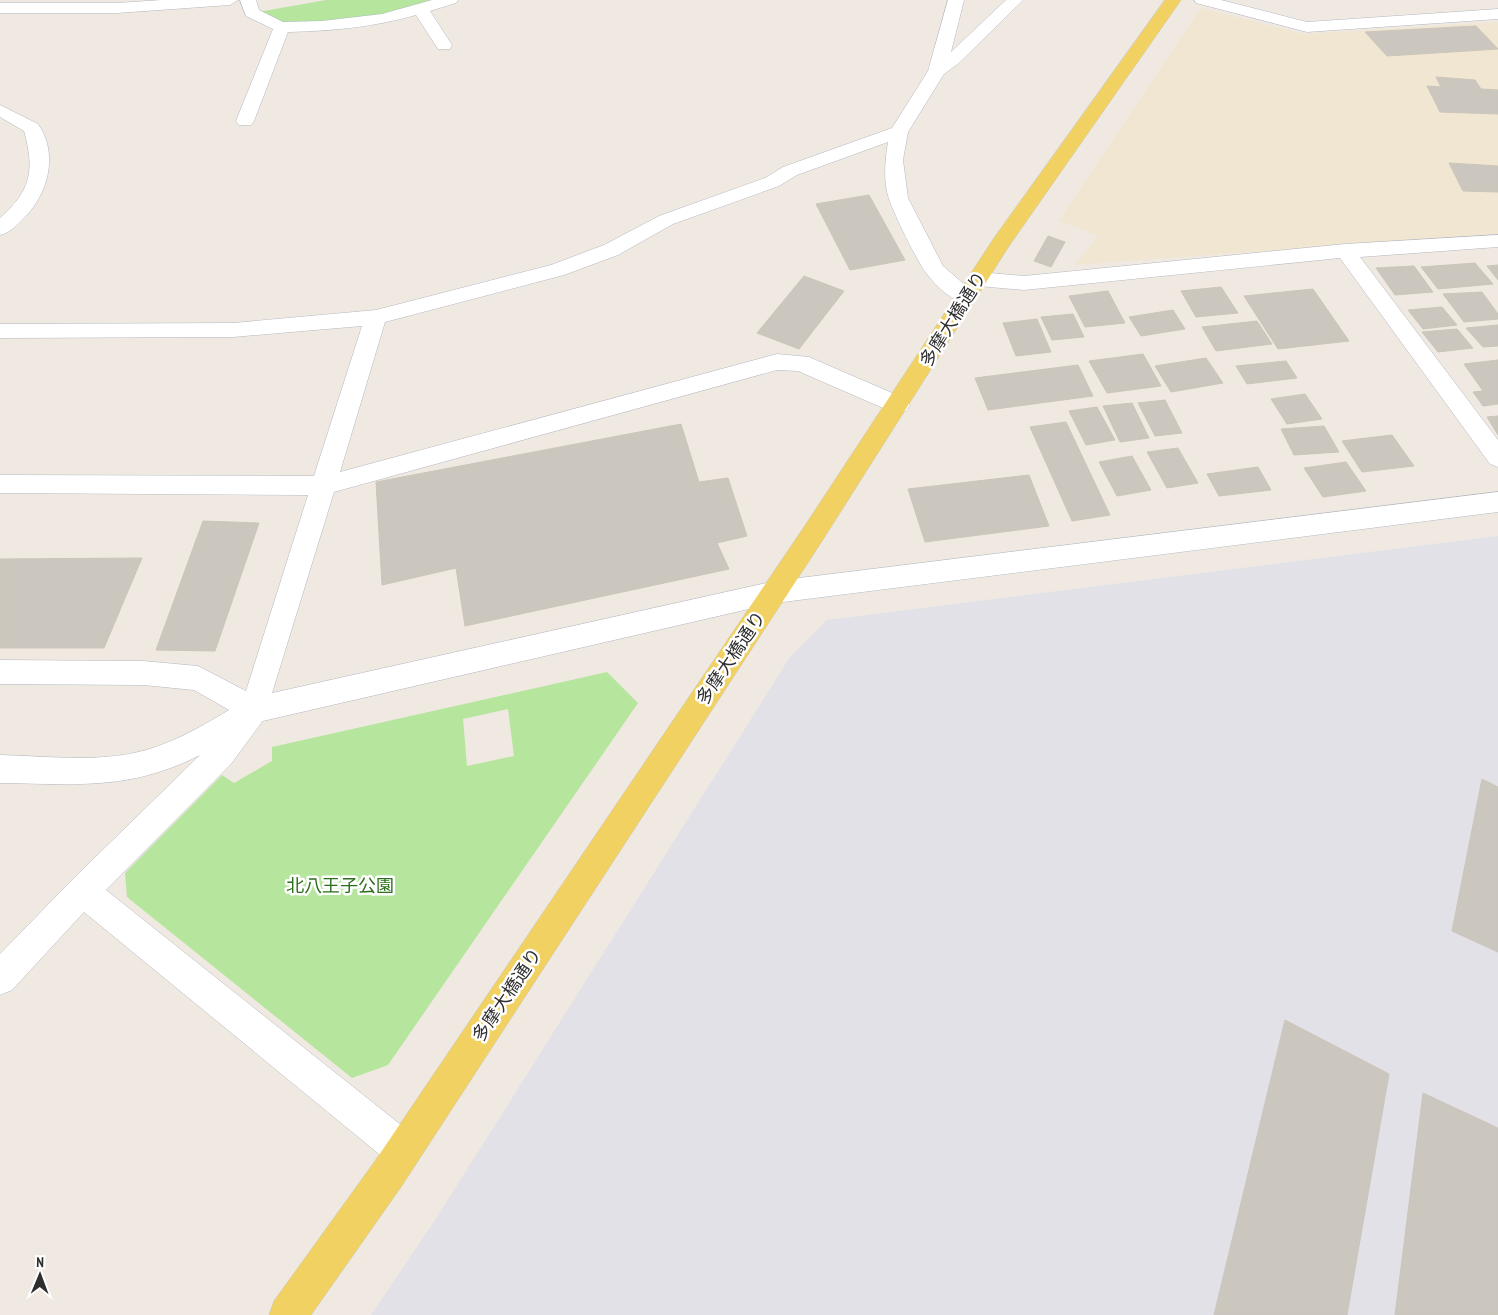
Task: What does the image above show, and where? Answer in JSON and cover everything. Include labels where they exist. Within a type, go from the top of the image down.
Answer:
[{"type":"main road","name":"多摩大橋通り","points":[[288,1315],[404,1150],[775,592],[898,405],[972,288],[1174,0]]},
{"type":"street","points":[[0,8],[117,8],[230,0]]},
{"type":"street","points":[[248,0],[252,13],[270,24],[282,27],[322,26],[383,19],[450,0]]},
{"type":"street","points":[[956,0],[936,71],[899,132],[894,160],[898,198],[935,270],[972,288],[1345,251],[1498,241]]},
{"type":"street","points":[[936,71],[953,59],[1016,0]]},
{"type":"street","points":[[1202,0],[1307,27],[1393,13],[1498,14]]},
{"type":"street","points":[[420,8],[444,45]]},
{"type":"street","points":[[245,121],[282,27]]},
{"type":"street","points":[[0,110],[32,128],[41,161],[31,200],[0,229]]},
{"type":"street","points":[[0,331],[233,330],[376,317],[566,266],[611,250],[666,220],[772,182],[790,171],[899,132]]},
{"type":"street","points":[[1345,251],[1498,458]]},
{"type":"street","points":[[0,978],[83,891],[221,755],[254,710],[376,317]]},
{"type":"street","points":[[0,484],[323,486],[778,362],[801,363],[898,405]]},
{"type":"street","points":[[0,769],[119,769],[150,761],[197,744],[254,710],[775,592],[1498,502]]},
{"type":"street","points":[[0,672],[142,673],[198,678],[254,710]]},
{"type":"street","points":[[83,891],[404,1150]]},
{"type":"shaded area","points":[[1201,8],[1304,34],[1498,22],[1498,234],[1074,265],[1099,236],[1059,221]]},
{"type":"shaded area","points":[[1498,536],[1498,1315],[371,1315],[437,1217],[790,657],[827,620]]},
{"type":"green space","points":[[326,0],[450,0],[383,19],[282,27],[252,13]]},
{"type":"green space","name":"北八王子公園","points":[[607,672],[638,703],[388,1065],[352,1078],[127,897],[125,873],[222,775],[234,783],[272,761],[272,747]],"holes":[[[508,709],[514,756],[467,766],[463,719]]]},
{"type":"building","points":[[1476,26],[1498,49],[1387,56],[1365,32]]},
{"type":"building","points":[[1436,77],[1475,80],[1481,89],[1498,90],[1498,114],[1440,112],[1427,86],[1441,87]]},
{"type":"building","points":[[1449,163],[1498,166],[1498,192],[1463,191]]},
{"type":"building","points":[[869,195],[905,260],[850,270],[816,204]]},
{"type":"building","points":[[1048,236],[1065,242],[1051,267],[1034,261]]},
{"type":"building","points":[[1475,263],[1493,284],[1438,289],[1421,267]]},
{"type":"building","points":[[1498,265],[1498,280],[1487,266]]},
{"type":"building","points":[[1414,266],[1433,292],[1395,295],[1376,268]]},
{"type":"building","points":[[804,276],[844,291],[799,349],[757,333]]},
{"type":"building","points":[[1221,287],[1238,313],[1196,317],[1181,291]]},
{"type":"building","points":[[1313,289],[1349,341],[1278,349],[1244,296]]},
{"type":"building","points":[[1108,291],[1125,323],[1085,327],[1069,296]]},
{"type":"building","points":[[1482,292],[1498,314],[1498,319],[1464,322],[1443,294]]},
{"type":"building","points":[[1442,307],[1457,325],[1423,329],[1408,310]]},
{"type":"building","points":[[1173,310],[1185,329],[1141,336],[1129,317]]},
{"type":"building","points":[[1073,314],[1084,337],[1052,340],[1041,317]]},
{"type":"building","points":[[1037,319],[1051,352],[1016,356],[1003,323]]},
{"type":"building","points":[[1257,321],[1272,344],[1216,351],[1202,327]]},
{"type":"building","points":[[1498,325],[1498,346],[1483,347],[1466,328]]},
{"type":"building","points":[[1457,329],[1473,348],[1438,352],[1422,332]]},
{"type":"building","points":[[1143,354],[1161,386],[1107,393],[1089,361]]},
{"type":"building","points":[[1206,358],[1223,383],[1171,392],[1155,366]]},
{"type":"building","points":[[1498,360],[1498,404],[1483,406],[1473,392],[1483,391],[1464,364]]},
{"type":"building","points":[[1286,361],[1297,378],[1247,384],[1236,366]]},
{"type":"building","points":[[1078,365],[1093,396],[988,410],[975,378]]},
{"type":"building","points":[[1305,394],[1322,419],[1287,424],[1271,399]]},
{"type":"building","points":[[1165,400],[1182,433],[1155,436],[1138,403]]},
{"type":"building","points":[[1132,403],[1149,438],[1120,442],[1103,406]]},
{"type":"building","points":[[1097,407],[1115,440],[1086,445],[1069,411]]},
{"type":"building","points":[[1498,416],[1498,435],[1487,417]]},
{"type":"building","points":[[1066,422],[1110,515],[1072,521],[1030,427]]},
{"type":"building","points":[[681,424],[699,482],[728,478],[747,536],[717,543],[729,569],[465,626],[456,568],[382,585],[376,482]]},
{"type":"building","points":[[1324,426],[1339,452],[1294,455],[1281,429]]},
{"type":"building","points":[[1392,435],[1414,466],[1362,472],[1342,441]]},
{"type":"building","points":[[1178,448],[1198,483],[1167,488],[1147,452]]},
{"type":"building","points":[[1132,456],[1151,490],[1117,496],[1099,462]]},
{"type":"building","points":[[1346,462],[1366,491],[1323,497],[1304,468]]},
{"type":"building","points":[[1258,467],[1271,490],[1219,496],[1207,474]]},
{"type":"building","points":[[1029,475],[1049,526],[925,542],[908,489]]},
{"type":"building","points":[[203,521],[259,523],[215,651],[156,650]]},
{"type":"building","points":[[142,558],[104,648],[0,648],[0,559]]},
{"type":"building","points":[[1482,779],[1498,787],[1498,952],[1452,931]]},
{"type":"building","points":[[1285,1020],[1389,1074],[1347,1315],[1214,1315]]},
{"type":"building","points":[[1423,1093],[1498,1128],[1498,1315],[1395,1315]]}]
